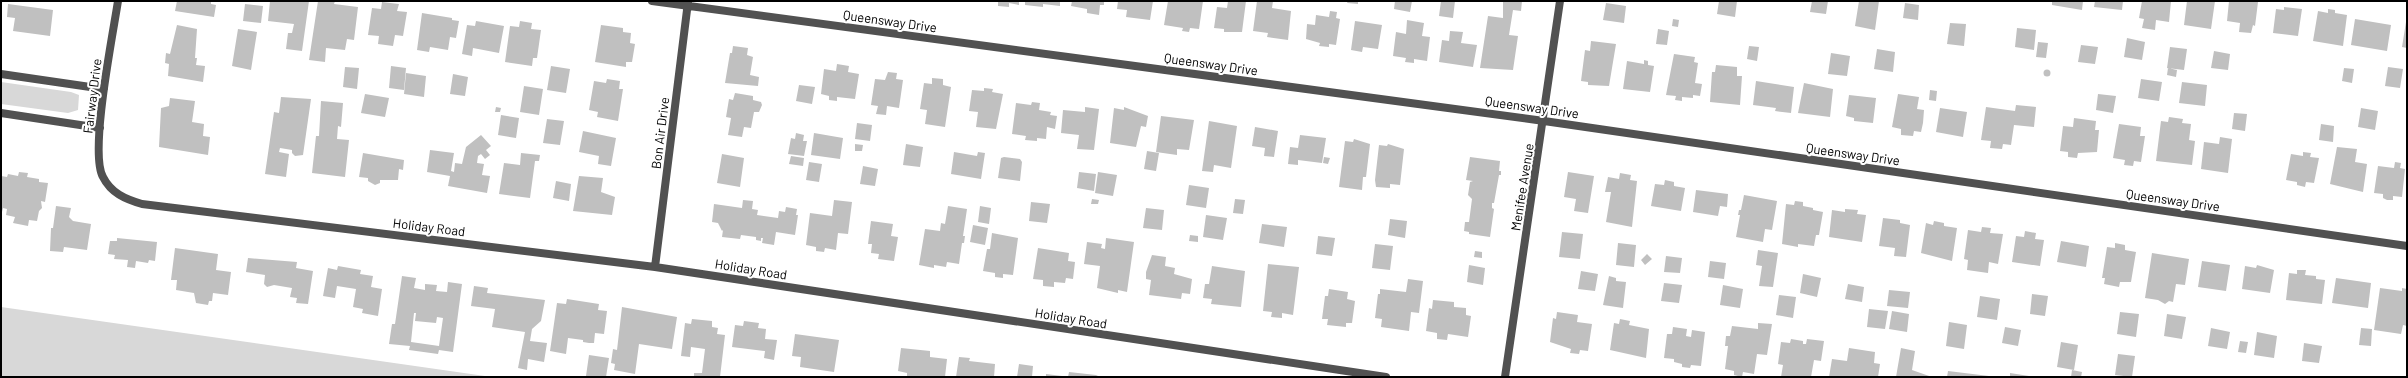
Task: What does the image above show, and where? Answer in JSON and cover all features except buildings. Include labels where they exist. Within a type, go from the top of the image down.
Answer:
[{"type":"street","name":"Fairway Drive","points":[[112,190],[102,177],[97,159],[104,89],[118,1]]},
{"type":"street","name":"Queensway Drive","points":[[652,1],[688,3],[1544,121],[2407,246]]},
{"type":"street","name":"Menifee Avenue","points":[[1505,377],[1544,121],[1560,1]]},
{"type":"street","name":"Bon Air Drive","points":[[655,267],[688,3]]},
{"type":"street","points":[[1,74],[104,89]]},
{"type":"street","points":[[1,113],[100,128]]},
{"type":"street","name":"Holiday Road","points":[[112,190],[126,199],[142,204],[655,267],[1386,377]]},
{"type":"shaded area","points":[[1,82],[71,92],[79,95],[78,110],[68,113],[1,104]]},
{"type":"shaded area","points":[[1,307],[492,377],[1,377]]}]
